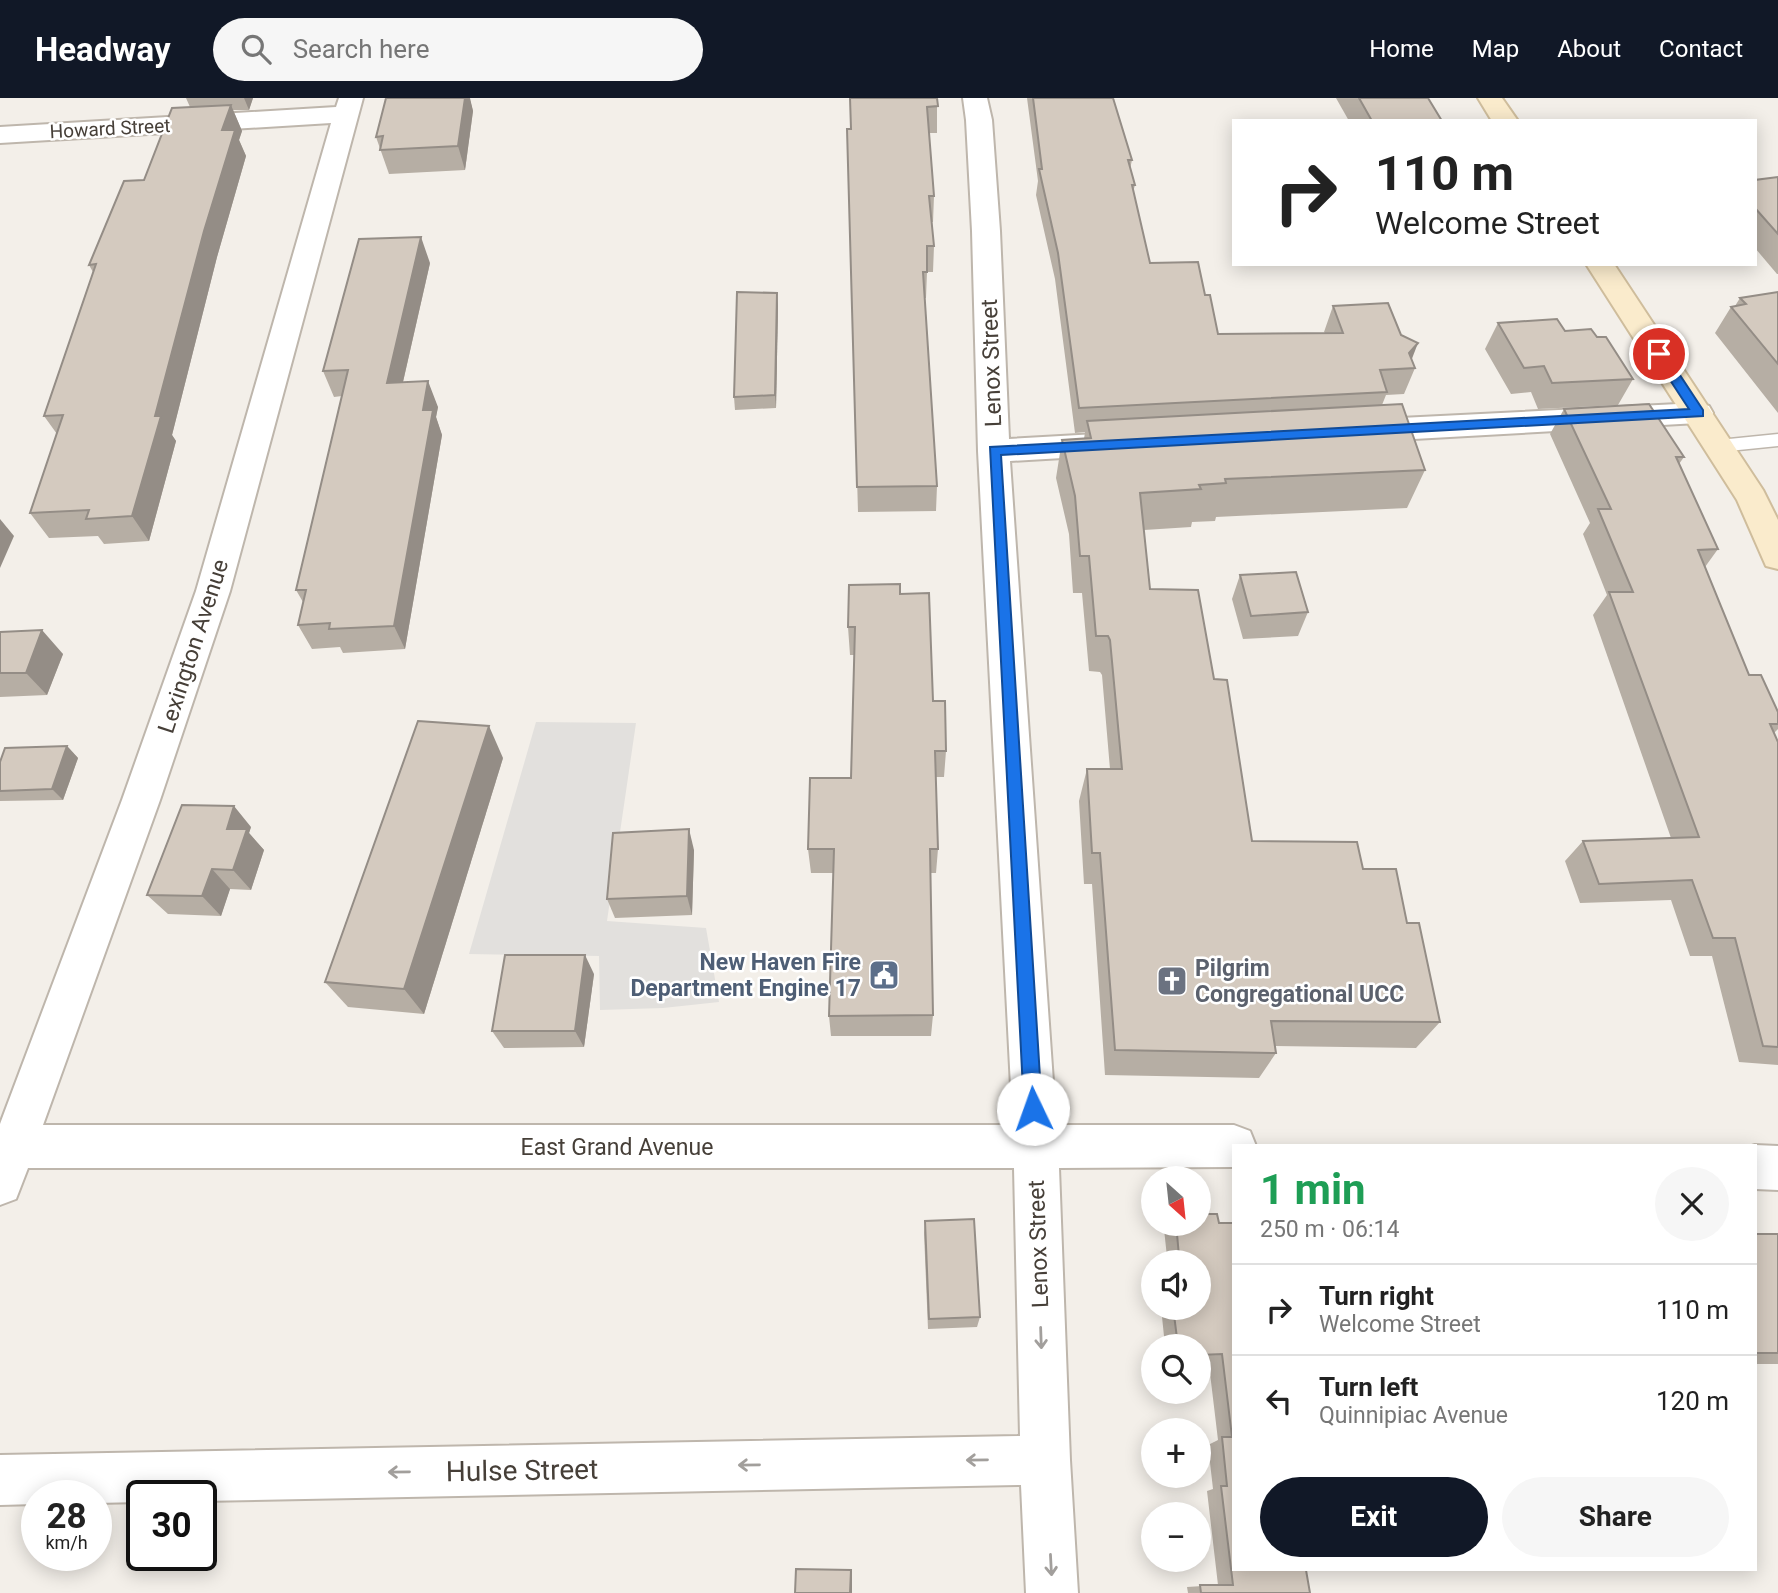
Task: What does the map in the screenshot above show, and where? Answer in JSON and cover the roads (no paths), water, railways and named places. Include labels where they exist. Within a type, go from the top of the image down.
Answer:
[{"type":"main road","points":[[1490,98],[1504,119]]},
{"type":"main road","points":[[1601,266],[1752,498],[1778,557]]},
{"type":"street","name":"Lenox Street","points":[[975,98],[979,120],[986,231],[994,451],[1035,1147],[1052,1593]]},
{"type":"street","name":"Howard Street","points":[[0,135],[349,106]]},
{"type":"street","name":"Lexington Avenue","points":[[4,1159],[141,800],[213,591],[349,106]]},
{"type":"street","points":[[1326,433],[1698,413]]},
{"type":"street","points":[[994,451],[1147,443]]},
{"type":"street","name":"East Grand Avenue","points":[[4,1159],[1232,1146]]},
{"type":"street","points":[[1757,1167],[1778,1168]]},
{"type":"street","name":"Hulse Street","points":[[0,1480],[1045,1460]]},
{"type":"lane","points":[[1719,446],[1778,440]]},
{"type":"place","name":"New Haven Fire Department Engine 17","points":[[884,975]]},
{"type":"place","name":"Pilgrim Congregational UCC","points":[[1172,981]]}]
